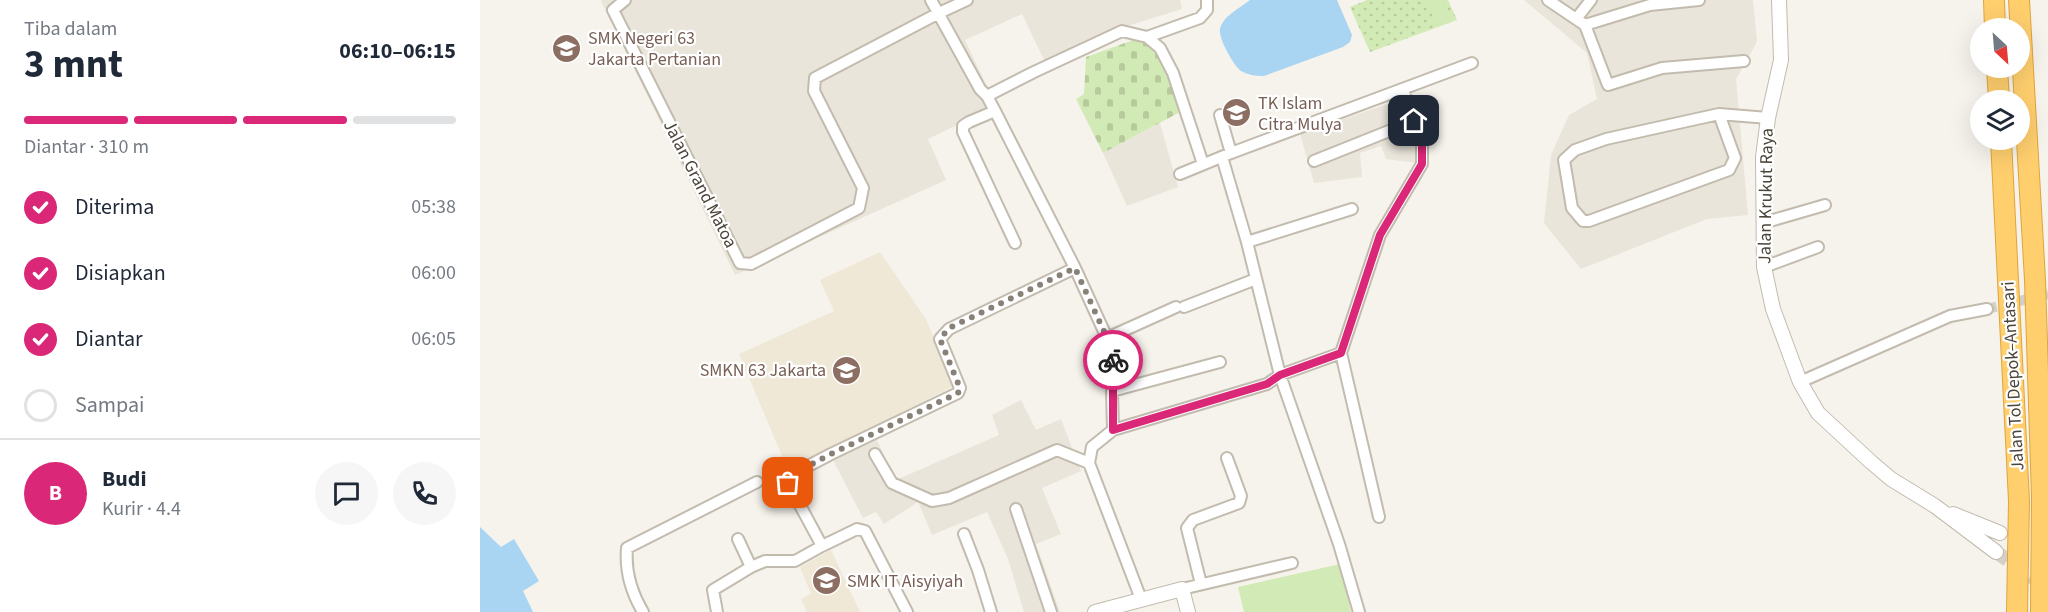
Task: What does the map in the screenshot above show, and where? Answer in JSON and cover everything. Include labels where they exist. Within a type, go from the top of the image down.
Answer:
[{"type":"highway","points":[[1994,0],[1995,18]]},
{"type":"highway","name":"Jalan Tol Depok–Antasari","points":[[2019,0],[2035,291],[2043,498],[2041,612]]},
{"type":"highway","name":"Jalan Tol Depok–Antasari","points":[[2001,150],[2019,501],[2017,612]]},
{"type":"street","name":"Jalan Grand Matoa","points":[[626,0],[613,10],[740,262],[751,264],[859,208],[863,188],[814,91],[815,78],[967,0]]},
{"type":"street","points":[[931,0],[995,111],[1075,268],[1107,338],[1115,368],[1113,430]]},
{"type":"street","points":[[1147,37],[1200,18],[1207,10],[1207,0]]},
{"type":"street","points":[[1548,0],[1581,22],[1608,85],[1662,68],[1744,62]]},
{"type":"street","points":[[1581,22],[1591,0]]},
{"type":"street","points":[[1581,22],[1650,5],[1699,0]]},
{"type":"street","name":"Jalan Krukut Raya","points":[[1779,0],[1781,60],[1768,118],[1764,157],[1764,267],[1773,309],[1800,382],[1818,413],[1871,462],[1891,479],[1935,506],[1996,552]]},
{"type":"street","points":[[987,96],[1122,31],[1147,37],[1160,48],[1173,73],[1203,164]]},
{"type":"street","points":[[1180,174],[1472,63]]},
{"type":"street","points":[[1379,518],[1341,353],[1380,235],[1422,164],[1422,143],[1403,90]]},
{"type":"street","points":[[995,111],[969,122],[963,126],[963,132],[1015,243]]},
{"type":"street","points":[[1719,114],[1735,158],[1729,170],[1588,221],[1583,221],[1572,208],[1564,160],[1575,150],[1606,139],[1719,114],[1768,118]]},
{"type":"street","points":[[1220,115],[1226,155],[1280,375],[1336,533],[1359,612]]},
{"type":"street","points":[[1314,161],[1414,121]]},
{"type":"street","points":[[1763,223],[1825,206]]},
{"type":"street","points":[[1247,242],[1352,209]]},
{"type":"street","points":[[1764,267],[1818,247]]},
{"type":"street","points":[[822,546],[788,483],[795,473],[958,393],[960,388],[940,339],[949,328],[1075,268]]},
{"type":"street","points":[[1107,338],[1180,307],[1257,279]]},
{"type":"street","points":[[1800,382],[1950,316],[1987,309]]},
{"type":"street","points":[[1141,599],[1089,464],[1092,447],[1113,430],[1267,384],[1280,375],[1341,353]]},
{"type":"street","points":[[1113,391],[1220,362]]},
{"type":"street","points":[[875,454],[891,483],[932,501],[949,498],[1057,450],[1089,464]]},
{"type":"street","points":[[1201,584],[1187,528],[1193,520],[1239,503],[1241,496],[1227,458]]},
{"type":"street","points":[[643,612],[636,600],[625,566],[627,548],[757,482]]},
{"type":"street","name":"Jalan Krukut Raya","points":[[1935,506],[2000,533]]},
{"type":"street","points":[[1016,509],[1051,612]]},
{"type":"street","points":[[717,612],[713,590],[751,567],[765,561],[795,561],[857,529],[865,531],[907,612]]},
{"type":"street","points":[[963,534],[978,570],[991,612]]},
{"type":"street","points":[[738,539],[751,567]]},
{"type":"street","points":[[1095,612],[1292,563]]},
{"type":"street","points":[[1182,589],[1188,612]]},
{"type":"shaded area","points":[[1180,0],[1182,9],[1121,28],[1045,62],[1022,14],[965,40],[989,91],[984,112],[928,139],[946,180],[735,275],[601,1]]},
{"type":"shaded area","points":[[1524,0],[1753,0],[1757,42],[1736,79],[1748,215],[1707,219],[1581,269],[1544,223],[1551,155],[1569,115],[1597,99],[1587,53]]},
{"type":"shaded area","points":[[1402,99],[1424,152],[1417,163],[1386,159],[1381,146],[1360,153],[1362,177],[1314,183],[1300,134]]},
{"type":"shaded area","points":[[1160,123],[1178,187],[1127,206],[1103,153]]},
{"type":"shaded area","name":"SMKN 63 Jakarta","points":[[880,252],[926,319],[954,386],[788,470],[739,354],[834,311],[820,280]]},
{"type":"shaded area","points":[[1021,400],[1036,430],[1061,419],[1081,471],[1042,488],[1061,534],[1036,544],[1060,612],[1024,612],[1008,559],[987,512],[932,535],[918,502],[884,524],[876,512],[863,518],[832,458],[875,436],[896,480],[999,435],[992,415]]},
{"type":"shaded area","name":"SMK IT Aisyiyah","points":[[831,550],[860,612],[807,612],[801,599],[811,594],[800,567]]},
{"type":"green space","points":[[1367,0],[1448,0],[1457,20],[1370,52],[1350,7]]},
{"type":"green space","points":[[1443,0],[1452,21],[1437,27],[1427,2]]},
{"type":"green space","points":[[1153,33],[1182,111],[1103,153],[1076,99],[1084,94],[1086,57]]},
{"type":"green space","points":[[1340,564],[1351,612],[1244,612],[1238,587]]},
{"type":"water","points":[[1250,0],[1337,0],[1352,35],[1350,42],[1343,47],[1264,76],[1241,71],[1227,52],[1221,39],[1220,29],[1228,16]]},
{"type":"water","points":[[480,527],[501,547],[514,539],[539,581],[523,591],[533,612],[480,612]]},
{"type":"tunnel","points":[[1987,309],[2048,294]]},
{"type":"tunnel","points":[[1996,552],[2046,587]]},
{"type":"way so far","points":[[788,483],[795,473],[958,393],[960,388],[940,339],[949,328],[1075,268],[1107,338],[1113,360]]},
{"type":"place","name":"SMK Negeri 63 Jakarta Pertanian","points":[[567,48]]},
{"type":"place","name":"TK Islam Citra Mulya","points":[[1237,113]]},
{"type":"place","name":"SMKN 63 Jakarta","points":[[847,370]]},
{"type":"place","name":"SMK IT Aisyiyah","points":[[826,581]]},
{"type":"route","points":[[1113,360],[1115,368],[1113,430],[1267,384],[1280,375],[1341,353],[1380,235],[1422,164],[1422,143],[1414,121]]}]
